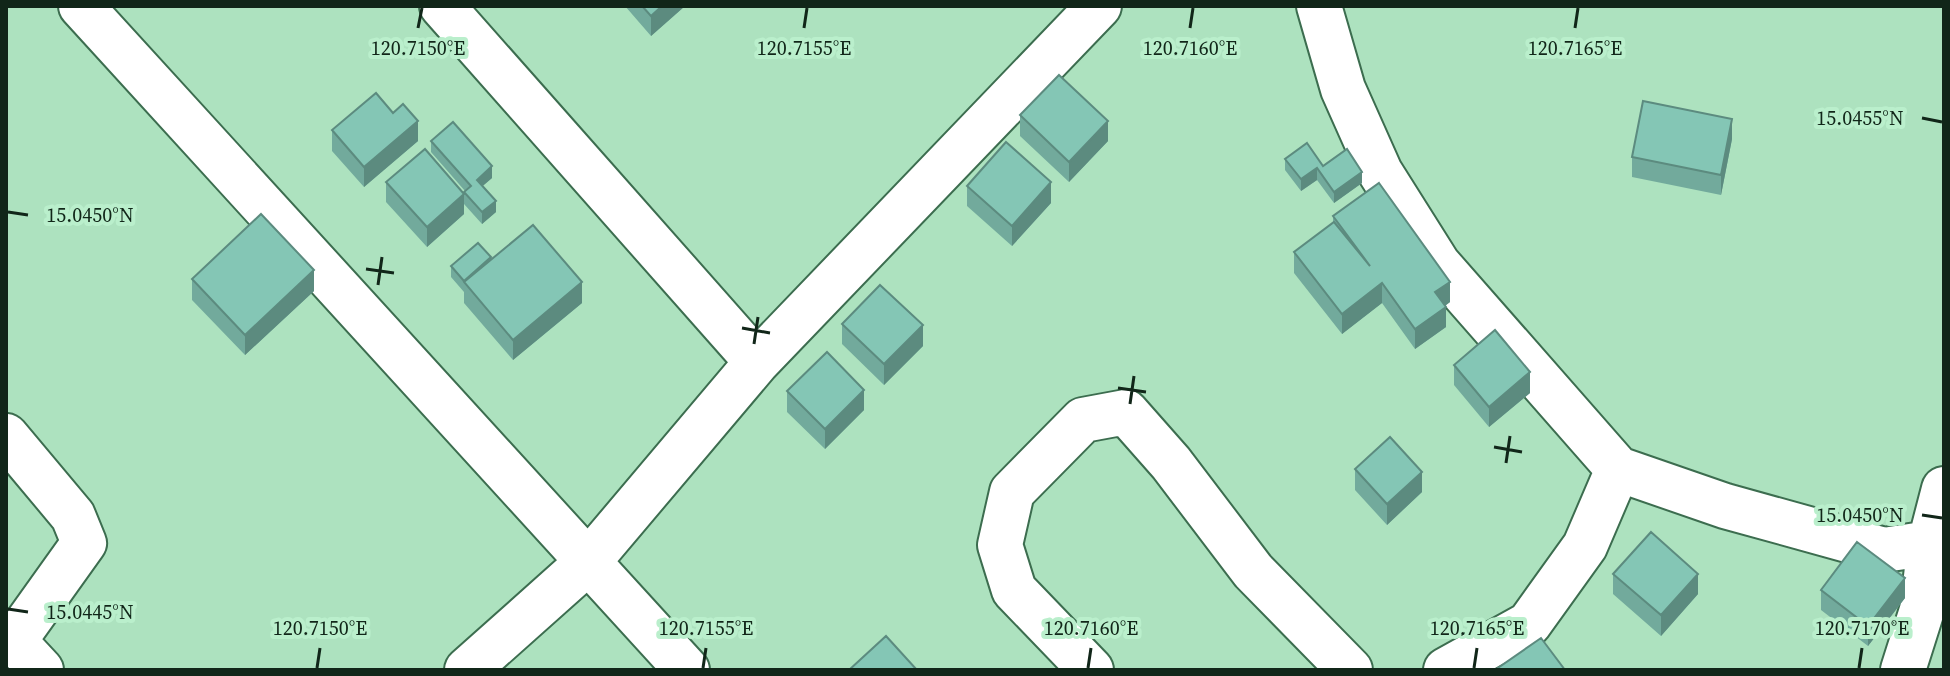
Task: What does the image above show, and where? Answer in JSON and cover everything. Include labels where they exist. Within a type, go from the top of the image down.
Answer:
[{"type":"street","points":[[81,6],[687,670]]},
{"type":"street","points":[[442,6],[757,362]]},
{"type":"street","points":[[467,670],[588,562],[757,362],[1099,6]]},
{"type":"street","points":[[1319,6],[1343,89],[1380,172],[1438,264],[1618,469],[1725,506],[1884,550],[1930,543]]},
{"type":"street","points":[[1091,670],[1014,590],[1000,545],[1012,492],[1083,420],[1126,412],[1171,463],[1253,571],[1350,670]]},
{"type":"street","points":[[6,436],[73,516],[84,543],[20,652]]},
{"type":"street","points":[[1446,670],[1529,624],[1585,546],[1618,469]]},
{"type":"street","points":[[1903,670],[1922,610],[1930,543],[1944,489]]},
{"type":"building","points":[[642,6],[662,6],[651,16]]},
{"type":"building","points":[[1059,75],[1108,121],[1069,162],[1020,115]]},
{"type":"building","points":[[376,93],[393,113],[403,104],[418,121],[364,167],[332,130]]},
{"type":"building","points":[[1643,101],[1732,119],[1721,175],[1632,157]]},
{"type":"building","points":[[453,122],[492,166],[477,180],[496,201],[482,212],[464,192],[471,186],[431,141]]},
{"type":"building","points":[[1006,142],[1051,182],[1012,226],[967,186]]},
{"type":"building","points":[[1307,143],[1323,166],[1347,149],[1362,172],[1334,192],[1317,168],[1301,179],[1285,159]]},
{"type":"building","points":[[425,149],[464,194],[427,227],[386,182]]},
{"type":"building","points":[[1379,183],[1450,282],[1435,292],[1446,307],[1415,329],[1382,283],[1342,314],[1294,252],[1334,222],[1370,266],[1333,216]]},
{"type":"building","points":[[261,214],[314,270],[245,335],[192,279]]},
{"type":"building","points":[[533,225],[582,282],[513,340],[464,282]]},
{"type":"building","points":[[478,243],[491,257],[464,281],[451,266]]},
{"type":"building","points":[[880,285],[923,325],[884,364],[842,324]]},
{"type":"building","points":[[1495,330],[1530,372],[1489,407],[1454,365]]},
{"type":"building","points":[[827,352],[864,390],[825,429],[787,391]]},
{"type":"building","points":[[1390,437],[1422,472],[1387,504],[1355,469]]},
{"type":"building","points":[[1651,532],[1698,574],[1661,615],[1613,574]]},
{"type":"building","points":[[1857,542],[1905,578],[1868,626],[1821,590]]},
{"type":"building","points":[[886,636],[917,670],[849,670]]},
{"type":"building","points":[[1541,638],[1565,670],[1495,670]]}]
